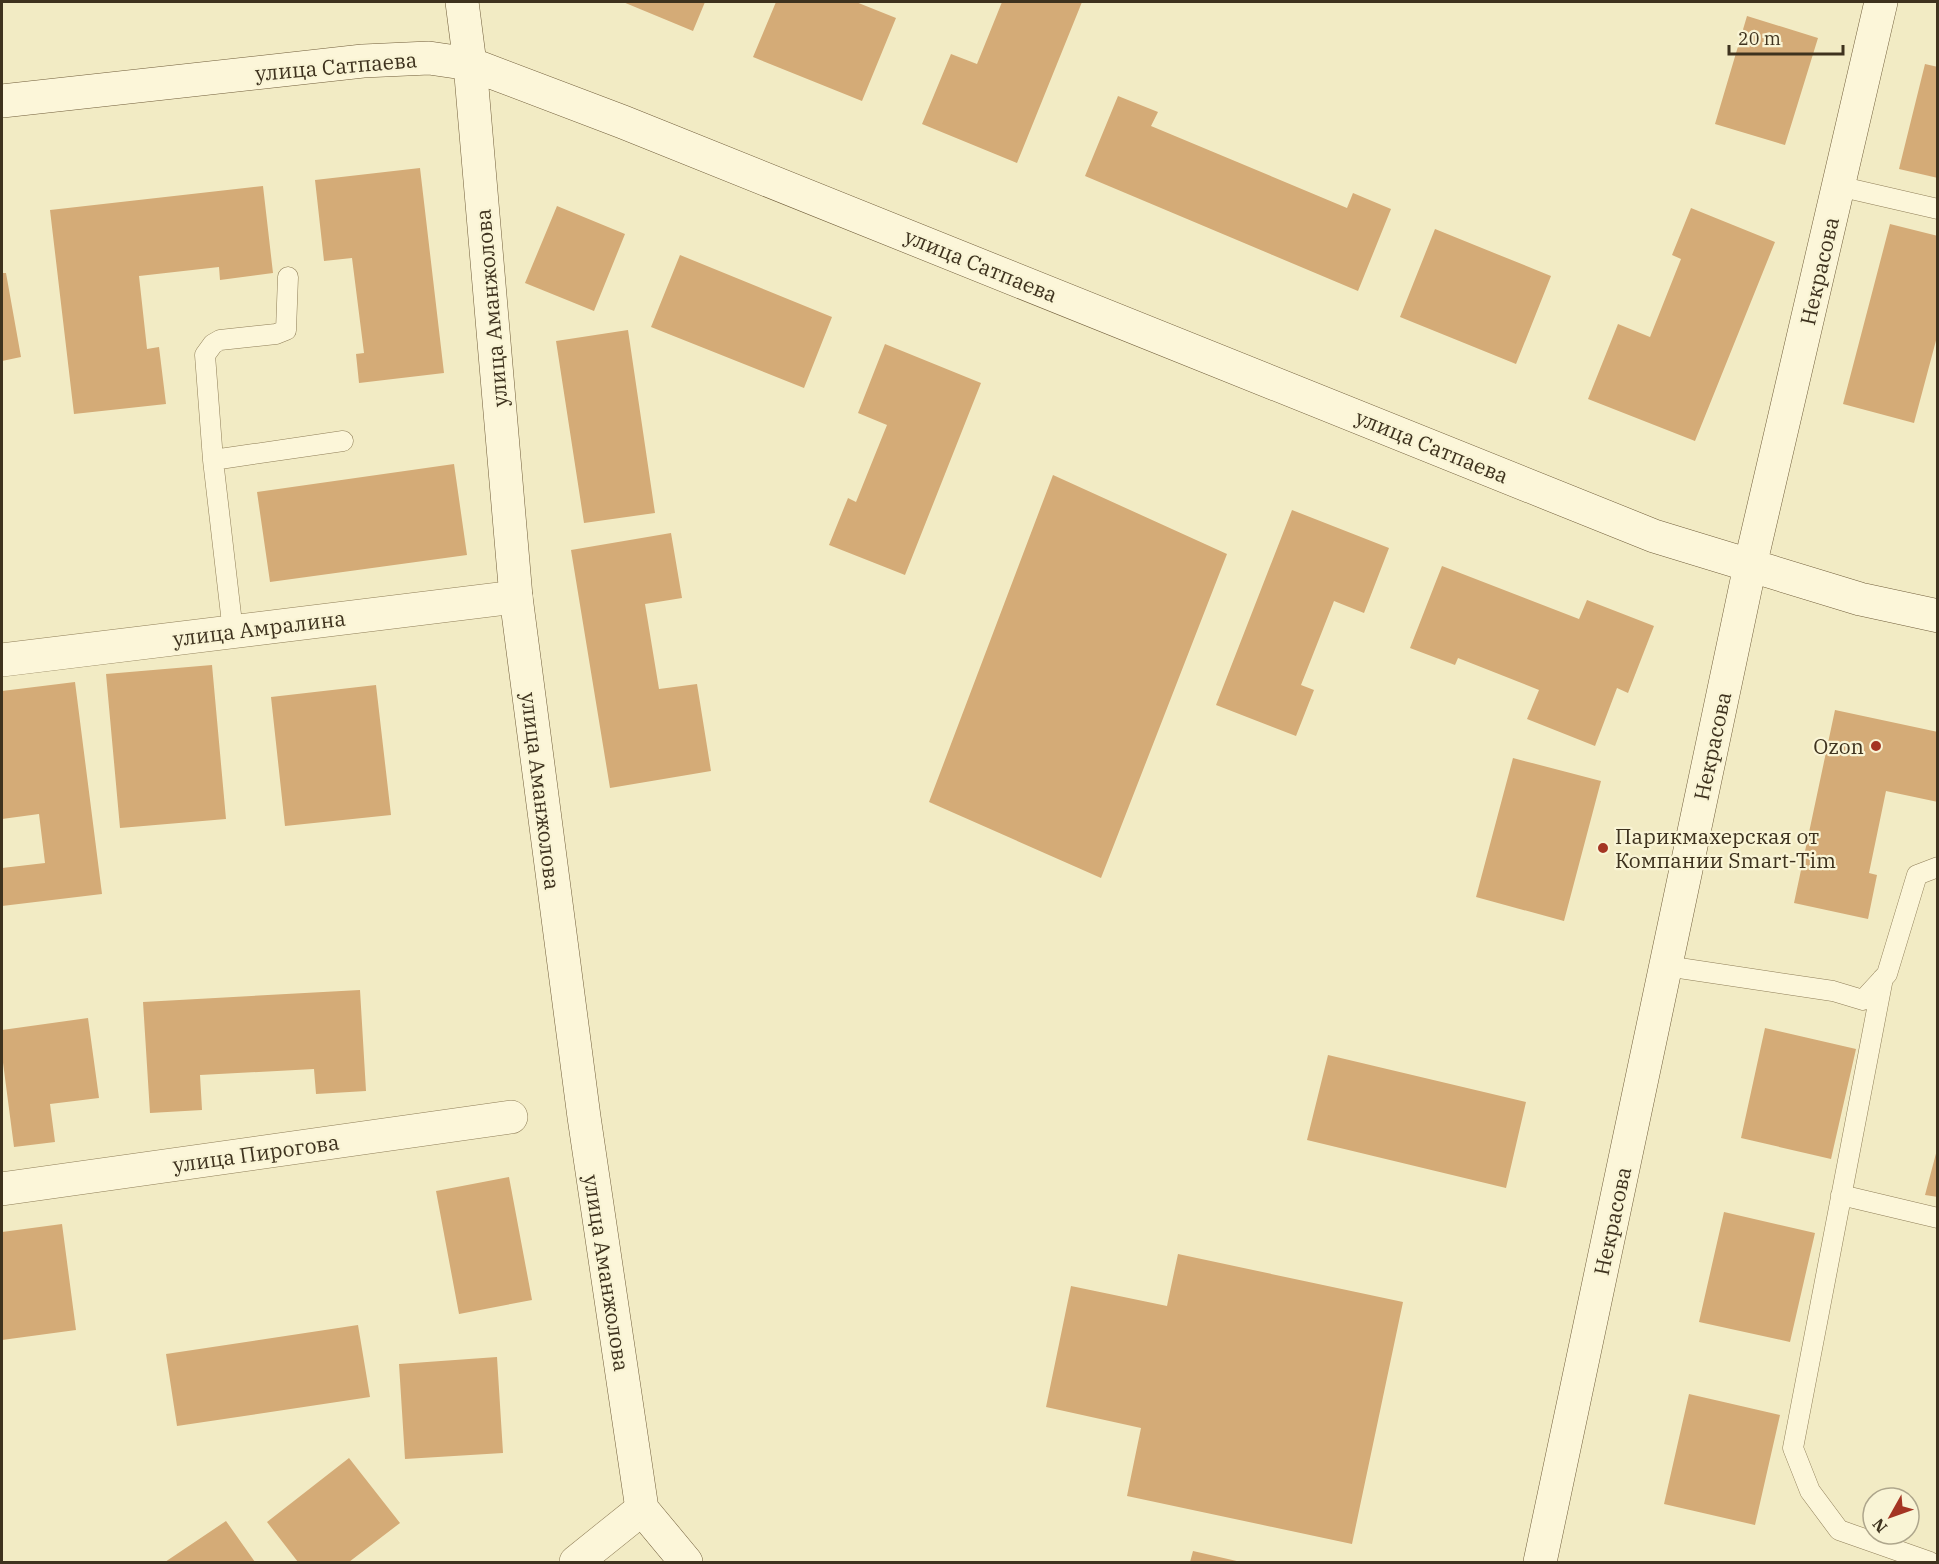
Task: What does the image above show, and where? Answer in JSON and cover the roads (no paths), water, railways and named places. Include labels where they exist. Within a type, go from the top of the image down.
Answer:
[{"type":"street","name":"улица Аманжолова","points":[[462,2],[470,64],[516,597],[584,1118],[642,1509]]},
{"type":"street","name":"Некрасова","points":[[1540,1563],[1750,566],[1881,2]]},
{"type":"street","name":"улица Сатпаева","points":[[2,101],[363,61],[429,58],[470,64],[645,131],[1642,531],[1860,599],[1938,616]]},
{"type":"street","name":"улица Амралина","points":[[2,660],[516,597]]},
{"type":"street","name":"улица Пирогова","points":[[2,1189],[511,1117]]},
{"type":"street","points":[[576,1563],[642,1509],[686,1563]]},
{"type":"lane","points":[[1838,186],[1938,208]]},
{"type":"lane","points":[[233,632],[213,460],[204,355],[220,339],[276,334],[286,330],[288,277]]},
{"type":"lane","points":[[213,460],[343,441]]},
{"type":"lane","points":[[1666,966],[1833,991],[1863,1000],[1887,974],[1917,874],[1938,867]]},
{"type":"lane","points":[[1883,978],[1793,1448],[1810,1491],[1839,1530],[1930,1563]]},
{"type":"lane","points":[[1841,1195],[1938,1218]]},
{"type":"place","name":"Ozon","points":[[1876,746]]},
{"type":"place","name":"Парикмахерская от Компании Smart-Tim","points":[[1603,848]]}]
